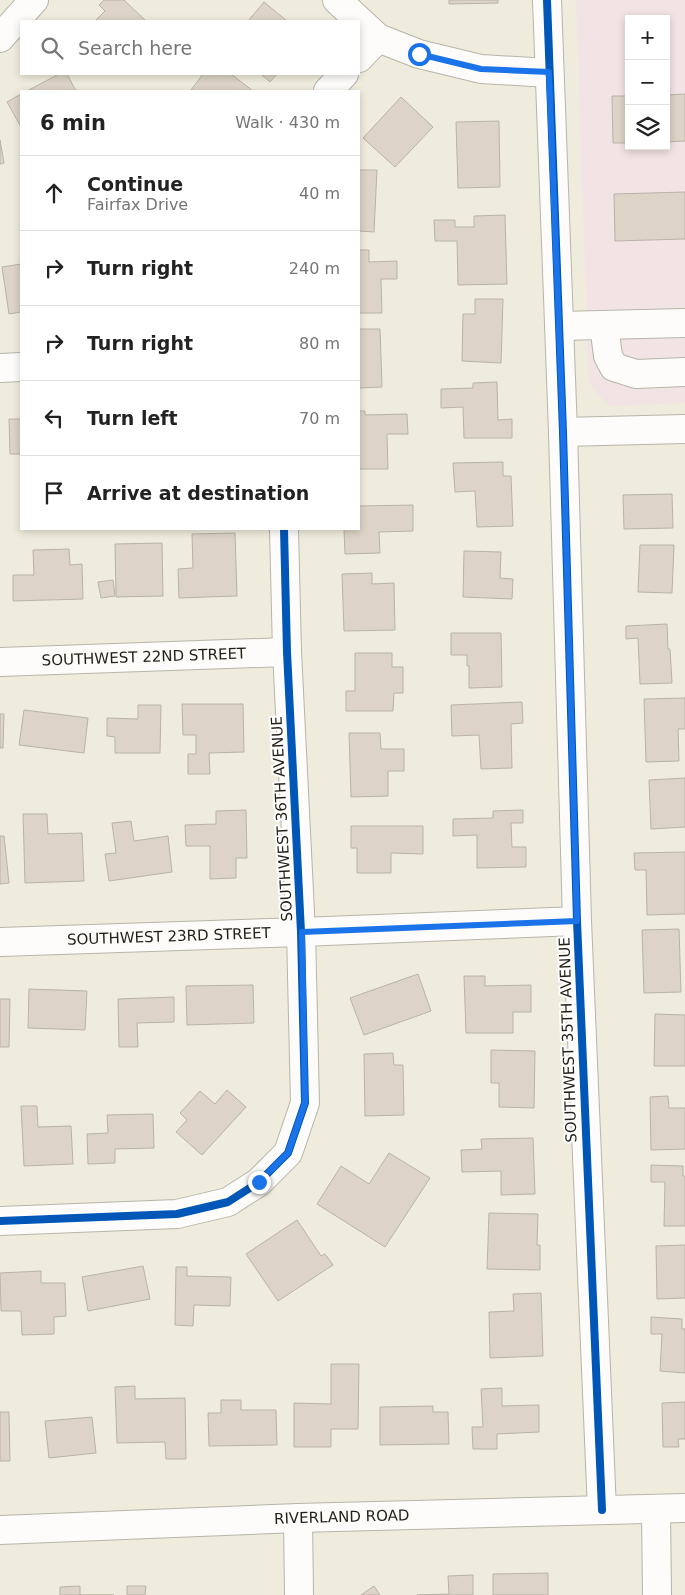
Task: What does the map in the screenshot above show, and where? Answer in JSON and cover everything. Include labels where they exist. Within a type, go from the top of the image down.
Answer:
[{"type":"street","points":[[0,38],[34,0]]},
{"type":"street","points":[[337,0],[359,20]]},
{"type":"street","name":"SOUTHWEST 35TH AVENUE","points":[[547,0],[563,432],[577,921],[602,1510]]},
{"type":"street","points":[[360,21],[378,38],[419,54],[481,69],[549,72]]},
{"type":"street","points":[[360,57],[378,38]]},
{"type":"street","points":[[329,90],[343,75]]},
{"type":"street","points":[[559,326],[685,323]]},
{"type":"street","points":[[604,325],[608,356],[614,367],[636,374],[685,372]]},
{"type":"street","points":[[0,368],[20,367]]},
{"type":"street","points":[[563,432],[685,429]]},
{"type":"street","name":"SOUTHWEST 36TH AVENUE","points":[[0,1220],[177,1214],[228,1202],[259,1182],[288,1153],[305,1103],[302,932],[287,652],[284,530]]},
{"type":"street","name":"SOUTHWEST 22ND STREET","points":[[0,662],[287,652]]},
{"type":"street","name":"SOUTHWEST 23RD STREET","points":[[0,942],[577,921]]},
{"type":"street","name":"RIVERLAND ROAD","points":[[0,1530],[298,1518],[685,1508]]},
{"type":"street","points":[[656,1509],[657,1595]]},
{"type":"street","points":[[298,1518],[299,1595]]},
{"type":"shaded area","points":[[576,0],[685,0],[685,403],[609,406],[589,384]]},
{"type":"building","points":[[104,0],[124,0],[145,20],[96,20],[105,11],[99,5]]},
{"type":"building","points":[[449,0],[498,0],[498,3],[449,4]]},
{"type":"building","points":[[264,2],[286,20],[249,20]]},
{"type":"building","points":[[57,75],[68,75],[75,90],[29,90]]},
{"type":"building","points":[[202,75],[232,75],[252,90],[191,90]]},
{"type":"building","points":[[262,75],[276,75],[270,82]]},
{"type":"building","points":[[685,94],[685,141],[670,142],[670,95]]},
{"type":"building","points":[[20,95],[20,125],[7,102]]},
{"type":"building","points":[[612,96],[625,96],[625,143],[613,143]]},
{"type":"building","points":[[401,97],[433,127],[395,167],[363,138]]},
{"type":"building","points":[[499,121],[500,187],[458,188],[456,122]]},
{"type":"building","points":[[0,140],[4,163],[0,164]]},
{"type":"building","points":[[360,170],[377,170],[374,232],[360,231]]},
{"type":"building","points":[[685,192],[685,239],[615,241],[614,194]]},
{"type":"building","points":[[505,215],[507,284],[458,285],[457,241],[435,241],[434,220],[455,220],[455,227],[474,227],[474,216]]},
{"type":"building","points":[[360,250],[369,250],[369,262],[397,261],[397,279],[381,279],[382,313],[360,313]]},
{"type":"building","points":[[20,264],[20,312],[9,314],[2,267]]},
{"type":"building","points":[[475,299],[503,299],[501,363],[462,361],[463,314],[475,314]]},
{"type":"building","points":[[360,329],[380,329],[382,387],[360,388]]},
{"type":"building","points":[[497,382],[498,420],[512,419],[512,438],[464,438],[463,407],[441,408],[441,389],[473,388],[473,383]]},
{"type":"building","points":[[360,411],[365,411],[365,415],[407,414],[408,434],[387,434],[388,469],[360,469]]},
{"type":"building","points":[[9,419],[20,419],[20,454],[10,454]]},
{"type":"building","points":[[503,462],[503,476],[511,476],[513,526],[477,527],[475,491],[455,492],[453,463]]},
{"type":"building","points":[[672,494],[673,528],[624,529],[623,495]]},
{"type":"building","points":[[413,505],[413,531],[379,532],[380,553],[345,554],[344,530],[360,530],[360,506]]},
{"type":"building","points":[[235,533],[237,596],[179,598],[178,569],[193,568],[192,534]]},
{"type":"building","points":[[162,543],[163,596],[116,597],[115,544]]},
{"type":"building","points":[[640,545],[674,545],[672,593],[638,592]]},
{"type":"building","points":[[69,549],[70,565],[82,564],[83,599],[13,601],[13,575],[34,575],[33,550]]},
{"type":"building","points":[[464,551],[501,552],[500,578],[513,579],[512,599],[463,597]]},
{"type":"building","points":[[372,573],[372,584],[394,583],[395,630],[344,631],[342,574]]},
{"type":"building","points":[[113,580],[115,596],[101,598],[98,582]]},
{"type":"building","points":[[667,624],[672,683],[640,684],[638,638],[626,639],[626,626]]},
{"type":"building","points":[[451,633],[501,633],[502,687],[469,688],[467,655],[451,655]]},
{"type":"building","points":[[355,653],[392,653],[392,667],[403,667],[403,693],[394,693],[393,711],[346,711],[346,691],[355,691]]},
{"type":"building","points":[[685,698],[685,729],[678,729],[679,761],[646,762],[644,699]]},
{"type":"building","points":[[522,702],[523,723],[511,724],[512,768],[481,769],[479,735],[452,736],[451,705]]},
{"type":"building","points":[[182,704],[243,704],[244,752],[209,753],[210,774],[188,774],[188,754],[196,754],[196,735],[183,735]]},
{"type":"building","points":[[138,705],[161,705],[160,753],[115,753],[115,737],[107,736],[107,718],[138,719]]},
{"type":"building","points":[[24,710],[88,718],[84,753],[19,745]]},
{"type":"building","points":[[0,714],[4,714],[3,748],[0,748]]},
{"type":"building","points":[[349,733],[380,733],[381,749],[404,749],[404,771],[388,771],[388,796],[351,797]]},
{"type":"building","points":[[685,778],[685,827],[651,829],[649,780]]},
{"type":"building","points":[[246,810],[247,858],[236,858],[236,878],[210,879],[210,846],[186,846],[185,825],[216,824],[216,811]]},
{"type":"building","points":[[523,810],[523,823],[511,823],[512,847],[526,847],[526,867],[477,868],[477,835],[453,836],[453,819],[493,818],[493,811]]},
{"type":"building","points":[[23,814],[47,814],[48,834],[82,833],[84,881],[25,883]]},
{"type":"building","points":[[131,821],[134,841],[168,836],[172,872],[109,881],[105,854],[116,853],[112,823]]},
{"type":"building","points":[[351,826],[423,826],[423,854],[391,853],[391,873],[357,873],[357,848],[351,848]]},
{"type":"building","points":[[0,836],[4,836],[9,883],[0,884]]},
{"type":"building","points":[[685,852],[685,914],[647,915],[646,870],[635,870],[634,853]]},
{"type":"building","points":[[679,929],[681,992],[644,993],[642,930]]},
{"type":"building","points":[[418,974],[431,1011],[364,1035],[350,998]]},
{"type":"building","points":[[464,976],[485,976],[485,986],[531,985],[531,1012],[513,1012],[513,1033],[466,1033]]},
{"type":"building","points":[[253,985],[254,1023],[187,1025],[186,986]]},
{"type":"building","points":[[29,989],[87,991],[85,1030],[28,1028]]},
{"type":"building","points":[[174,997],[174,1022],[137,1023],[138,1047],[119,1047],[118,999]]},
{"type":"building","points":[[0,999],[10,999],[9,1047],[0,1047]]},
{"type":"building","points":[[655,1014],[685,1015],[685,1066],[654,1066]]},
{"type":"building","points":[[491,1050],[535,1051],[534,1108],[499,1107],[499,1083],[491,1083]]},
{"type":"building","points":[[393,1053],[394,1065],[403,1065],[404,1115],[365,1116],[364,1054]]},
{"type":"building","points":[[227,1090],[246,1107],[202,1155],[176,1132],[187,1120],[180,1113],[200,1091],[215,1104]]},
{"type":"building","points":[[668,1096],[669,1108],[685,1108],[685,1149],[651,1150],[650,1097]]},
{"type":"building","points":[[21,1106],[37,1106],[38,1127],[71,1126],[73,1164],[24,1166]]},
{"type":"building","points":[[153,1114],[154,1148],[115,1149],[115,1163],[88,1164],[87,1134],[108,1133],[107,1115]]},
{"type":"building","points":[[533,1138],[535,1194],[501,1195],[501,1171],[462,1172],[461,1150],[482,1149],[481,1139]]},
{"type":"building","points":[[389,1153],[430,1178],[385,1247],[317,1204],[341,1166],[369,1184]]},
{"type":"building","points":[[651,1165],[683,1166],[683,1176],[685,1176],[685,1226],[664,1226],[665,1182],[651,1182]]},
{"type":"building","points":[[489,1213],[538,1214],[537,1245],[540,1245],[540,1270],[487,1269]]},
{"type":"building","points":[[297,1220],[321,1256],[325,1254],[333,1265],[278,1301],[246,1254]]},
{"type":"building","points":[[685,1245],[685,1298],[657,1299],[656,1246]]},
{"type":"building","points":[[143,1266],[150,1299],[88,1311],[82,1277]]},
{"type":"building","points":[[176,1267],[187,1267],[187,1276],[231,1277],[230,1306],[194,1305],[193,1326],[175,1325]]},
{"type":"building","points":[[41,1271],[41,1283],[65,1283],[66,1316],[54,1317],[54,1334],[22,1335],[21,1311],[1,1311],[0,1273]]},
{"type":"building","points":[[541,1293],[543,1356],[490,1358],[489,1312],[514,1311],[513,1294]]},
{"type":"building","points":[[651,1317],[682,1319],[682,1329],[685,1329],[685,1373],[660,1371],[662,1334],[651,1334]]},
{"type":"building","points":[[331,1364],[359,1364],[358,1429],[331,1429],[331,1447],[294,1447],[294,1403],[331,1404]]},
{"type":"building","points":[[135,1386],[135,1399],[185,1398],[186,1459],[166,1459],[165,1442],[117,1443],[115,1387]]},
{"type":"building","points":[[502,1388],[502,1406],[539,1405],[539,1432],[497,1434],[497,1449],[473,1449],[472,1427],[483,1427],[481,1389]]},
{"type":"building","points":[[221,1400],[241,1400],[241,1410],[276,1410],[277,1445],[209,1446],[208,1413],[221,1413]]},
{"type":"building","points":[[685,1402],[685,1439],[678,1439],[679,1447],[663,1447],[662,1403]]},
{"type":"building","points":[[433,1406],[433,1412],[448,1412],[449,1444],[380,1445],[380,1407]]},
{"type":"building","points":[[0,1412],[9,1412],[10,1461],[0,1461]]},
{"type":"building","points":[[92,1417],[96,1453],[49,1458],[45,1421]]},
{"type":"building","points":[[548,1573],[548,1595],[493,1595],[493,1574]]},
{"type":"building","points":[[473,1575],[473,1595],[417,1595],[449,1594],[448,1576]]},
{"type":"building","points":[[80,1586],[80,1595],[60,1595],[60,1587]]},
{"type":"building","points":[[127,1586],[146,1586],[145,1595],[127,1595]]},
{"type":"building","points":[[374,1586],[380,1595],[361,1595]]},
{"type":"cycle path","points":[[547,0],[563,432],[577,921],[602,1510]]},
{"type":"cycle path","points":[[0,1221],[177,1214],[228,1202],[259,1182],[288,1153],[305,1103],[301,932],[287,652],[284,530]]},
{"type":"route","points":[[259,1182],[288,1153],[305,1103],[302,932],[577,921],[563,432],[549,72],[481,69],[419,54]]}]
